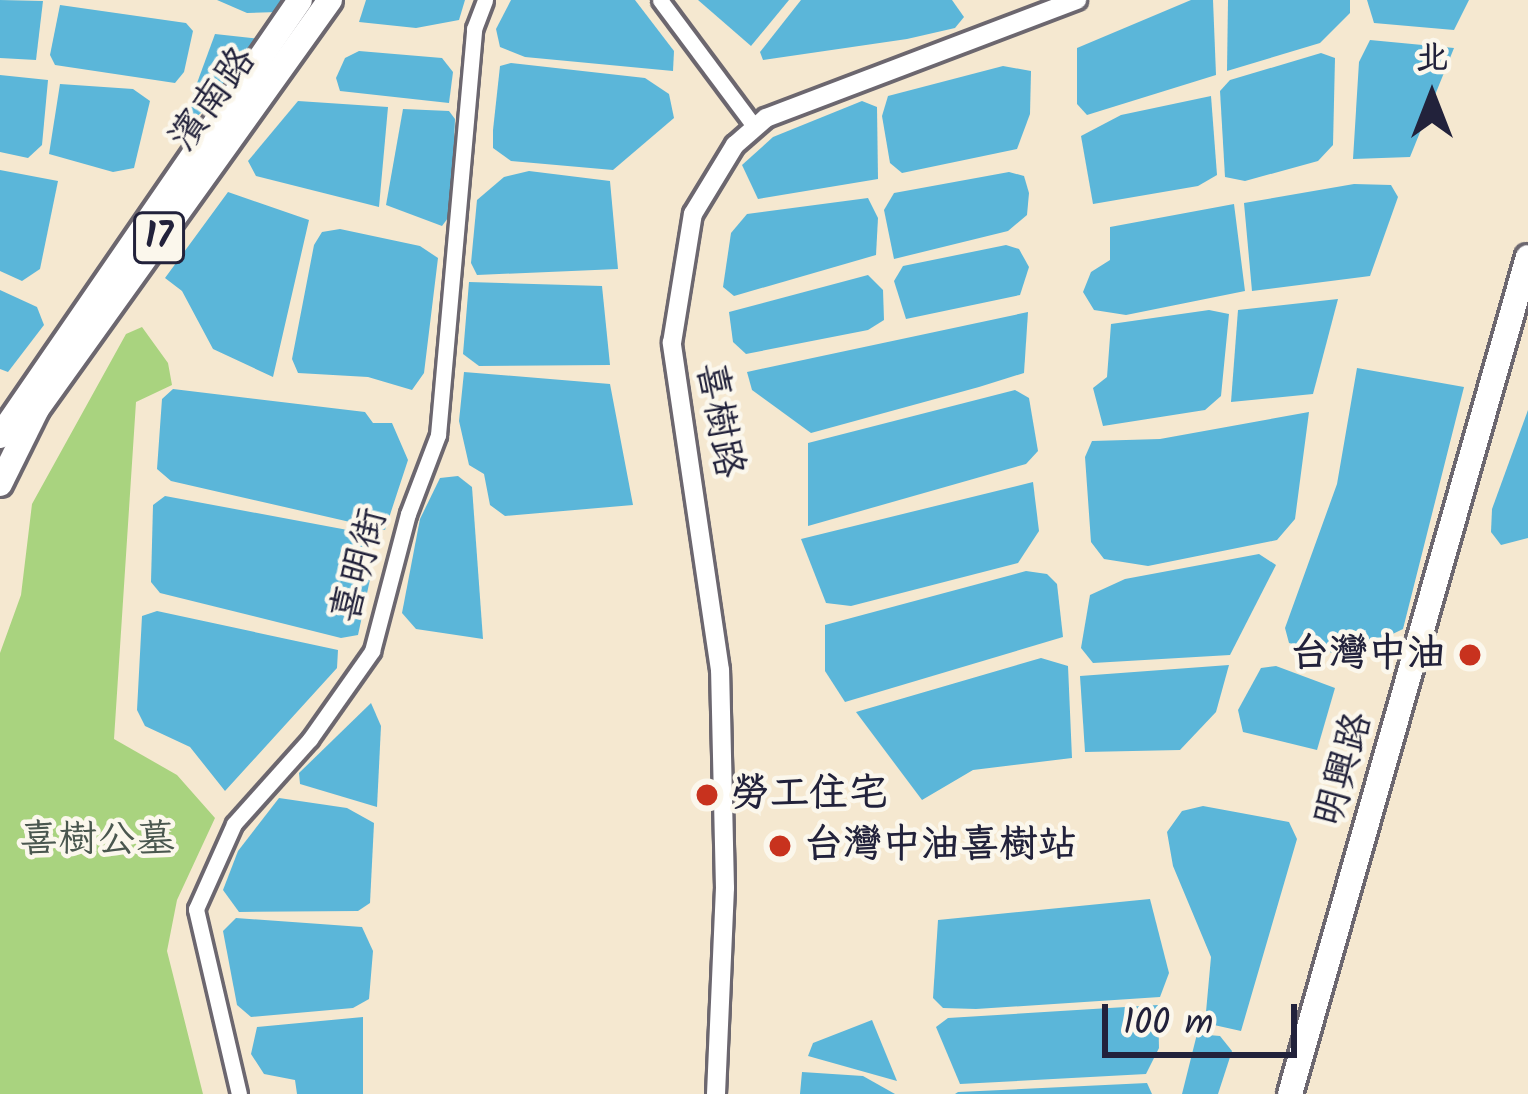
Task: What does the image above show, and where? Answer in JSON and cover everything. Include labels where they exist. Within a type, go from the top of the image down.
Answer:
[{"type":"main road","name":"濱南路","points":[[0,436],[300,0]]},
{"type":"main road","name":"濱南路","points":[[0,484],[38,409],[330,0]]},
{"type":"main road","name":"明興路","points":[[1290,1094],[1528,257]]},
{"type":"main road","name":"明興路","points":[[1306,1094],[1528,315]]},
{"type":"street","name":"喜明街","points":[[239,1094],[196,909],[234,824],[310,739],[372,651],[408,514],[438,435],[474,29],[485,0]]},
{"type":"street","points":[[660,0],[754,126],[1078,0]]},
{"type":"street","name":"喜樹路","points":[[716,1094],[725,888],[720,670],[673,325],[693,214],[754,126]]},
{"type":"green space","name":"喜樹公墓","points":[[142,327],[168,363],[172,385],[136,402],[114,739],[177,775],[215,818],[177,900],[167,951],[203,1094],[0,1094],[0,653],[21,595],[32,504],[126,334]]},
{"type":"water","points":[[0,0],[43,1],[36,60],[0,58]]},
{"type":"water","points":[[217,0],[286,0],[278,12],[247,13]]},
{"type":"water","points":[[366,0],[465,0],[459,20],[416,28],[359,22]]},
{"type":"water","points":[[511,0],[635,0],[674,51],[673,71],[525,57],[500,47],[496,29]]},
{"type":"water","points":[[698,0],[789,0],[751,46]]},
{"type":"water","points":[[801,0],[952,0],[964,17],[955,28],[907,39],[763,60],[760,52]]},
{"type":"water","points":[[1191,0],[1213,0],[1216,75],[1087,115],[1077,104],[1077,48]]},
{"type":"water","points":[[1228,0],[1350,0],[1350,13],[1320,43],[1227,71]]},
{"type":"water","points":[[1367,0],[1469,0],[1454,30],[1374,23]]},
{"type":"water","points":[[60,5],[186,23],[193,31],[184,72],[175,83],[55,65],[50,55]]},
{"type":"water","points":[[215,34],[261,39],[219,99],[192,120],[186,113]]},
{"type":"water","points":[[1370,40],[1454,48],[1410,157],[1353,159],[1359,62]]},
{"type":"water","points":[[359,51],[442,58],[453,72],[449,103],[340,91],[336,78],[345,58]]},
{"type":"water","points":[[1321,53],[1335,58],[1333,145],[1318,161],[1245,181],[1225,177],[1220,91],[1230,80]]},
{"type":"water","points":[[511,63],[645,78],[669,94],[674,118],[613,170],[511,161],[493,148],[493,130],[500,66]]},
{"type":"water","points":[[1003,66],[1031,71],[1030,114],[1017,149],[902,173],[890,163],[882,116],[888,96]]},
{"type":"water","points":[[0,75],[48,80],[42,145],[28,158],[0,152]]},
{"type":"water","points":[[60,84],[133,89],[150,101],[134,168],[113,172],[49,154]]},
{"type":"water","points":[[1211,96],[1217,175],[1198,186],[1093,204],[1081,136],[1121,115]]},
{"type":"water","points":[[298,101],[388,107],[379,207],[256,176],[248,161]]},
{"type":"water","points":[[862,101],[877,107],[878,179],[758,199],[742,165],[773,137]]},
{"type":"water","points":[[403,109],[449,111],[455,119],[451,214],[442,226],[386,205]]},
{"type":"water","points":[[0,170],[58,181],[40,269],[22,281],[0,271]]},
{"type":"water","points":[[529,171],[610,181],[618,269],[477,275],[471,263],[477,200],[504,177]]},
{"type":"water","points":[[1009,172],[1024,176],[1029,193],[1027,215],[1008,231],[894,259],[884,210],[894,193]]},
{"type":"water","points":[[1354,184],[1391,185],[1398,197],[1370,276],[1252,291],[1244,203]]},
{"type":"water","points":[[228,192],[309,220],[273,377],[213,349],[182,291],[165,278]]},
{"type":"water","points":[[868,198],[878,218],[876,255],[734,296],[723,287],[731,233],[747,214]]},
{"type":"water","points":[[1234,204],[1245,291],[1126,315],[1094,310],[1083,292],[1091,272],[1110,260],[1110,227]]},
{"type":"water","points":[[340,229],[420,246],[438,258],[424,373],[412,390],[368,377],[298,373],[292,359],[314,245],[322,232]]},
{"type":"water","points":[[1006,245],[1019,249],[1029,267],[1020,295],[906,319],[894,281],[903,266]]},
{"type":"water","points":[[868,275],[883,290],[884,320],[868,330],[746,354],[733,342],[729,312]]},
{"type":"water","points":[[469,282],[602,286],[610,365],[479,366],[463,354]]},
{"type":"water","points":[[0,290],[37,307],[44,325],[8,372],[0,369]]},
{"type":"water","points":[[1338,299],[1313,394],[1231,402],[1238,310]]},
{"type":"water","points":[[1209,310],[1229,314],[1221,396],[1205,410],[1103,426],[1093,388],[1107,377],[1111,324]]},
{"type":"water","points":[[1028,312],[1024,373],[811,433],[752,390],[747,372]]},
{"type":"water","points":[[1357,368],[1464,387],[1403,629],[1347,656],[1289,643],[1285,628],[1337,484]]},
{"type":"water","points":[[464,372],[610,384],[633,505],[505,516],[490,505],[484,474],[469,465],[459,421]]},
{"type":"water","points":[[173,389],[365,412],[373,423],[392,423],[408,460],[385,530],[171,481],[157,469],[162,399]]},
{"type":"water","points":[[1015,390],[1029,398],[1038,451],[1026,464],[808,526],[808,443]]},
{"type":"water","points":[[1528,410],[1528,538],[1501,545],[1491,532],[1492,509]]},
{"type":"water","points":[[1309,412],[1295,519],[1277,540],[1148,566],[1104,559],[1091,542],[1085,457],[1092,441],[1160,439]]},
{"type":"water","points":[[458,476],[472,487],[483,639],[416,629],[402,613],[420,519],[440,478]]},
{"type":"water","points":[[1033,482],[1039,531],[1018,563],[851,606],[826,603],[801,539]]},
{"type":"water","points":[[165,496],[369,534],[372,570],[358,635],[341,638],[160,593],[151,582],[153,505]]},
{"type":"water","points":[[1259,554],[1276,565],[1230,655],[1093,663],[1081,648],[1090,595],[1125,579]]},
{"type":"water","points":[[1026,571],[1047,574],[1057,584],[1063,637],[845,702],[825,671],[825,625]]},
{"type":"water","points":[[157,611],[338,650],[337,668],[225,791],[190,747],[145,726],[137,710],[142,616]]},
{"type":"water","points":[[1041,658],[1068,666],[1072,758],[973,770],[922,800],[856,712]]},
{"type":"water","points":[[1229,665],[1216,712],[1180,750],[1085,752],[1080,676]]},
{"type":"water","points":[[1276,666],[1335,688],[1317,750],[1243,732],[1238,710],[1261,668]]},
{"type":"water","points":[[371,703],[381,726],[377,807],[300,784],[299,773]]},
{"type":"water","points":[[279,798],[347,808],[374,823],[370,903],[358,911],[239,912],[223,890],[238,851]]},
{"type":"water","points":[[1203,806],[1289,822],[1297,839],[1241,1031],[1205,1023],[1211,957],[1173,866],[1167,832],[1182,811]]},
{"type":"water","points":[[1150,899],[1169,973],[1160,997],[976,1009],[943,1008],[933,998],[938,920]]},
{"type":"water","points":[[236,918],[362,927],[373,951],[369,999],[353,1008],[251,1017],[237,1005],[223,931]]},
{"type":"water","points":[[1158,1005],[1159,1048],[1146,1074],[960,1084],[936,1027],[948,1018]]},
{"type":"water","points":[[363,1017],[363,1094],[297,1094],[295,1080],[264,1074],[251,1054],[257,1027]]},
{"type":"water","points":[[872,1020],[897,1081],[808,1056],[813,1043]]},
{"type":"water","points":[[1197,1034],[1220,1036],[1232,1051],[1218,1094],[1182,1094]]},
{"type":"water","points":[[802,1072],[863,1076],[895,1094],[800,1094]]},
{"type":"water","points":[[1147,1083],[1152,1094],[955,1094],[958,1092]]},
{"type":"place","name":"台灣中油","points":[[1470,655]]},
{"type":"place","name":"勞工住宅","points":[[707,795]]},
{"type":"place","name":"台灣中油喜樹站","points":[[780,846]]}]
